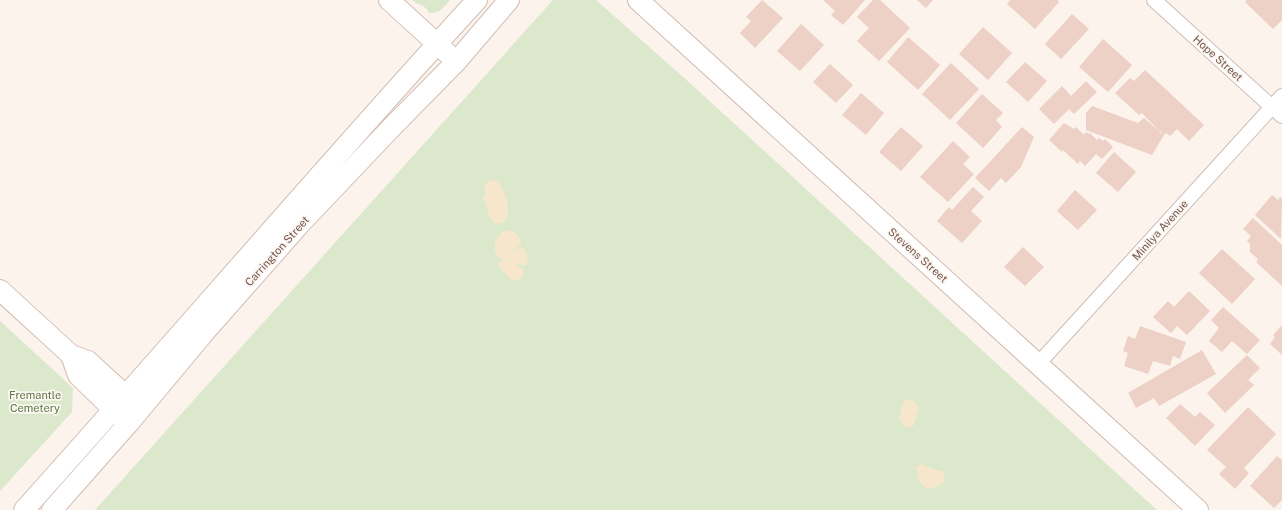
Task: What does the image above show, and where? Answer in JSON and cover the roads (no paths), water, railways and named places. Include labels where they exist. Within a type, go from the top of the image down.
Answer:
[{"type":"main road","points":[[389,0],[456,62]]},
{"type":"main road","name":"Carrington Street","points":[[24,510],[477,0]]},
{"type":"main road","name":"Carrington Street","points":[[52,510],[141,409],[203,334],[300,224],[456,62],[509,0]]},
{"type":"main road","name":"Stevens Street","points":[[638,0],[1198,510]]},
{"type":"main road","points":[[0,290],[71,355],[78,375],[120,403],[141,409]]},
{"type":"main road","points":[[120,403],[128,424]]},
{"type":"street","name":"Hope Street","points":[[1154,0],[1277,112]]},
{"type":"street","name":"Minilya Avenue","points":[[1038,364],[1277,112],[1282,96]]},
{"type":"park label","name":"Fremantle Cemetery","points":[[35,401]]}]
